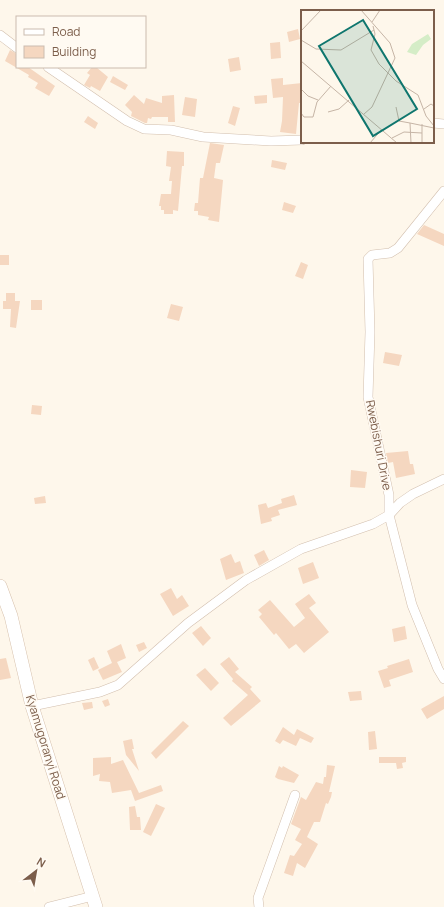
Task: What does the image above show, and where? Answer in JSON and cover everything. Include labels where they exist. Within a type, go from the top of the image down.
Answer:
[{"type":"street","points":[[0,35],[16,47]]},
{"type":"street","points":[[49,68],[127,121],[144,129],[171,130],[203,137],[271,142],[301,140]]},
{"type":"street","points":[[434,123],[444,124]]},
{"type":"street","name":"Rwebishuri Drive","points":[[444,191],[398,248],[390,253],[372,255],[368,259],[370,332],[368,397],[389,494],[389,515],[412,605],[438,669],[444,679]]},
{"type":"street","points":[[32,706],[100,692],[118,685],[188,623],[246,580],[301,549],[373,524],[389,515],[400,503],[413,494],[444,479]]},
{"type":"street","name":"Kyamugoranyi Road","points":[[0,586],[11,616],[32,706],[94,902]]},
{"type":"street","points":[[258,907],[258,898],[295,795]]},
{"type":"street","points":[[49,907],[94,902]]},
{"type":"building","points":[[298,29],[300,39],[289,42],[287,32]]},
{"type":"building","points":[[280,42],[281,58],[271,59],[270,43]]},
{"type":"building","points":[[10,50],[16,53],[16,67],[5,61]]},
{"type":"building","points":[[239,57],[241,70],[230,72],[228,59]]},
{"type":"building","points":[[17,68],[29,68],[55,86],[49,96],[35,88],[38,83],[28,77],[29,75]]},
{"type":"building","points":[[91,68],[97,68],[108,77],[100,91],[91,86],[90,88],[84,85],[90,75],[87,73]]},
{"type":"building","points":[[113,76],[128,85],[125,90],[110,82]]},
{"type":"building","points":[[283,78],[283,85],[301,83],[301,103],[299,103],[296,134],[280,132],[283,97],[273,98],[271,79]]},
{"type":"building","points":[[134,95],[144,104],[146,98],[162,103],[162,96],[174,95],[175,122],[168,122],[168,117],[152,117],[151,119],[148,118],[147,123],[145,123],[131,116],[132,112],[125,105]]},
{"type":"building","points":[[267,95],[267,103],[255,104],[254,96]]},
{"type":"building","points":[[185,97],[197,99],[195,117],[182,115]]},
{"type":"building","points":[[233,106],[240,108],[235,126],[228,123]]},
{"type":"building","points":[[88,116],[98,123],[95,129],[84,122]]},
{"type":"building","points":[[210,143],[224,145],[220,163],[216,163],[214,178],[223,180],[219,222],[208,220],[209,217],[198,215],[198,211],[194,211],[195,203],[198,203],[200,178],[203,178]]},
{"type":"building","points":[[167,151],[184,152],[184,166],[182,166],[178,211],[173,210],[173,214],[164,214],[164,210],[161,210],[161,206],[159,206],[161,194],[171,194],[172,181],[169,181],[171,167],[166,166]]},
{"type":"building","points":[[272,160],[287,163],[285,170],[271,167]]},
{"type":"building","points":[[284,202],[296,206],[293,213],[282,210]]},
{"type":"building","points":[[424,225],[444,234],[444,246],[417,234]]},
{"type":"building","points":[[0,255],[9,255],[9,265],[0,265]]},
{"type":"building","points":[[301,262],[308,265],[303,279],[295,276]]},
{"type":"building","points":[[6,293],[15,293],[15,301],[20,301],[16,328],[10,327],[11,309],[3,309],[3,301],[6,301]]},
{"type":"building","points":[[31,300],[42,300],[42,310],[31,310]]},
{"type":"building","points":[[171,304],[183,307],[179,321],[167,318]]},
{"type":"building","points":[[385,352],[402,355],[399,366],[383,363]]},
{"type":"building","points":[[32,405],[42,406],[41,415],[31,414]]},
{"type":"building","points":[[408,451],[410,464],[413,464],[415,474],[396,478],[393,462],[388,463],[386,453]]},
{"type":"building","points":[[351,470],[367,472],[365,488],[350,487]]},
{"type":"building","points":[[294,495],[297,505],[278,510],[280,515],[271,518],[272,521],[261,524],[258,505],[266,503],[268,508],[282,503],[281,499]]},
{"type":"building","points":[[45,496],[46,503],[35,504],[34,498]]},
{"type":"building","points":[[264,550],[269,560],[259,566],[254,555]]},
{"type":"building","points":[[231,554],[235,563],[240,561],[244,573],[226,580],[220,559]]},
{"type":"building","points":[[313,562],[319,578],[303,584],[298,568]]},
{"type":"building","points":[[171,588],[177,599],[182,595],[189,606],[173,616],[160,594]]},
{"type":"building","points":[[309,594],[316,603],[309,608],[329,632],[304,653],[296,644],[289,649],[276,633],[274,635],[259,617],[262,614],[258,610],[270,600],[294,627],[305,618],[295,604]]},
{"type":"building","points":[[201,626],[211,638],[203,646],[192,633]]},
{"type":"building","points":[[405,626],[407,639],[394,642],[392,629]]},
{"type":"building","points":[[144,642],[147,648],[139,652],[136,645]]},
{"type":"building","points":[[121,644],[126,658],[117,662],[122,672],[103,680],[98,670],[112,663],[107,651]]},
{"type":"building","points":[[94,657],[99,668],[93,671],[88,660]]},
{"type":"building","points":[[229,657],[239,669],[235,672],[252,687],[250,689],[261,701],[231,726],[223,718],[248,695],[232,681],[233,679],[220,664]]},
{"type":"building","points":[[6,658],[11,678],[0,680],[0,659]]},
{"type":"building","points":[[409,659],[413,672],[389,680],[391,686],[384,688],[378,671],[388,668],[387,666]]},
{"type":"building","points":[[205,668],[219,683],[211,691],[196,675]]},
{"type":"building","points":[[361,691],[362,700],[350,701],[348,692]]},
{"type":"building","points":[[444,696],[444,709],[427,719],[421,709]]},
{"type":"building","points":[[108,699],[110,705],[105,707],[102,701]]},
{"type":"building","points":[[92,702],[93,708],[84,710],[82,703]]},
{"type":"building","points":[[183,721],[189,726],[156,759],[151,753]]},
{"type":"building","points":[[283,727],[294,735],[297,729],[314,738],[311,743],[300,738],[296,746],[283,740],[280,744],[275,741]]},
{"type":"building","points":[[375,731],[377,749],[369,750],[368,732]]},
{"type":"building","points":[[132,739],[134,749],[132,749],[139,771],[126,755],[123,741]]},
{"type":"building","points":[[111,757],[111,764],[123,760],[139,793],[161,785],[163,791],[135,801],[131,790],[112,793],[110,782],[99,781],[100,774],[93,776],[93,758]]},
{"type":"building","points":[[379,757],[406,757],[406,762],[402,763],[403,768],[397,769],[396,763],[379,763]]},
{"type":"building","points":[[327,765],[335,766],[329,792],[332,792],[331,797],[328,804],[326,803],[320,822],[314,822],[307,837],[318,844],[305,868],[297,863],[293,876],[284,873],[290,855],[294,856],[302,844],[295,840],[301,829],[291,824],[301,797],[306,800],[316,782],[323,784],[324,777],[326,777]]},
{"type":"building","points":[[279,766],[282,768],[283,766],[299,775],[294,783],[275,777]]},
{"type":"building","points":[[156,804],[165,808],[151,836],[143,832]]},
{"type":"building","points":[[135,806],[137,817],[140,817],[141,830],[130,830],[129,807]]}]
